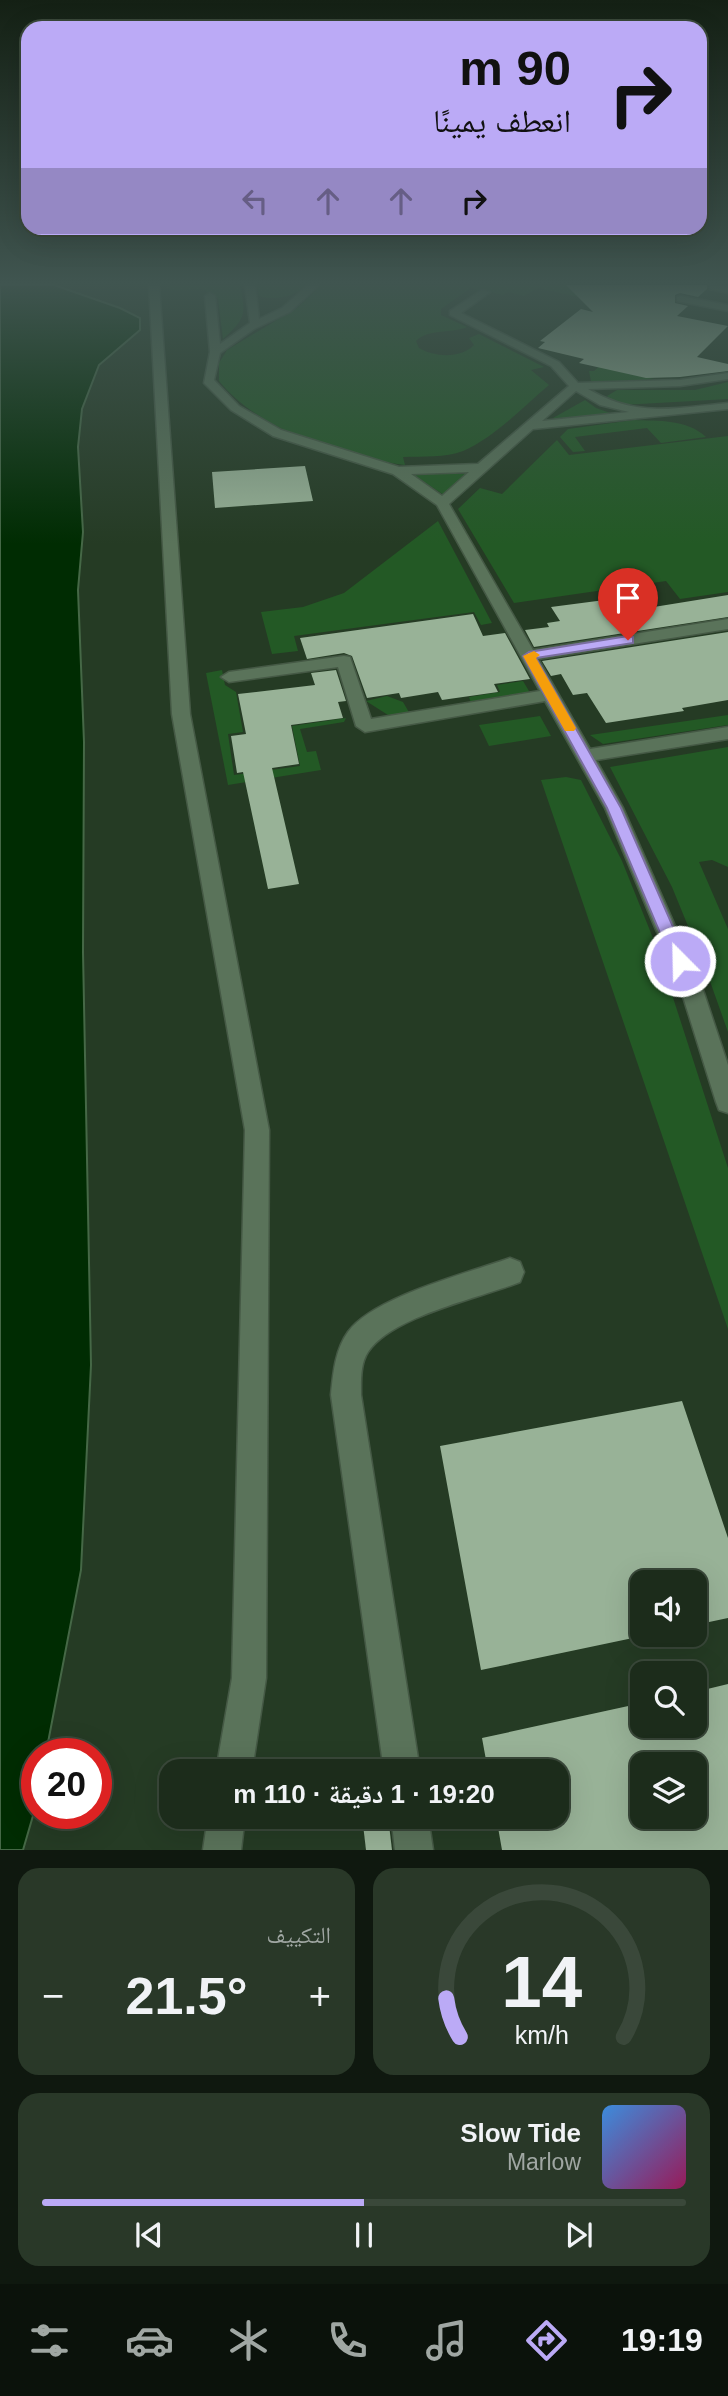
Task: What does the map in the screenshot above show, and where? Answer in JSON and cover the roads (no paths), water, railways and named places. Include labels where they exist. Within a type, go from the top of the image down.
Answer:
[{"type":"lane","points":[[160,371],[181,713],[257,1130],[255,1427],[249,1678],[236,1759]]},
{"type":"lane","points":[[210,371],[208,381],[235,408],[277,433],[398,471],[442,503],[614,808],[691,987],[728,1102]]},
{"type":"lane","points":[[562,371],[575,386],[604,404],[654,415]]},
{"type":"lane","points":[[442,503],[575,386],[680,383],[728,376]]},
{"type":"lane","points":[[530,426],[728,406]]},
{"type":"lane","points":[[713,408],[728,422]]},
{"type":"lane","points":[[398,471],[482,468]]},
{"type":"lane","points":[[529,656],[728,624]]},
{"type":"lane","points":[[229,677],[344,661],[365,726],[551,695]]},
{"type":"lane","points":[[586,756],[728,733]]},
{"type":"lane","points":[[400,1759],[346,1395],[347,1376],[359,1342],[384,1318],[510,1272]]},
{"type":"lane","points":[[222,1850],[225,1829]]},
{"type":"lane","points":[[411,1829],[414,1850]]}]
